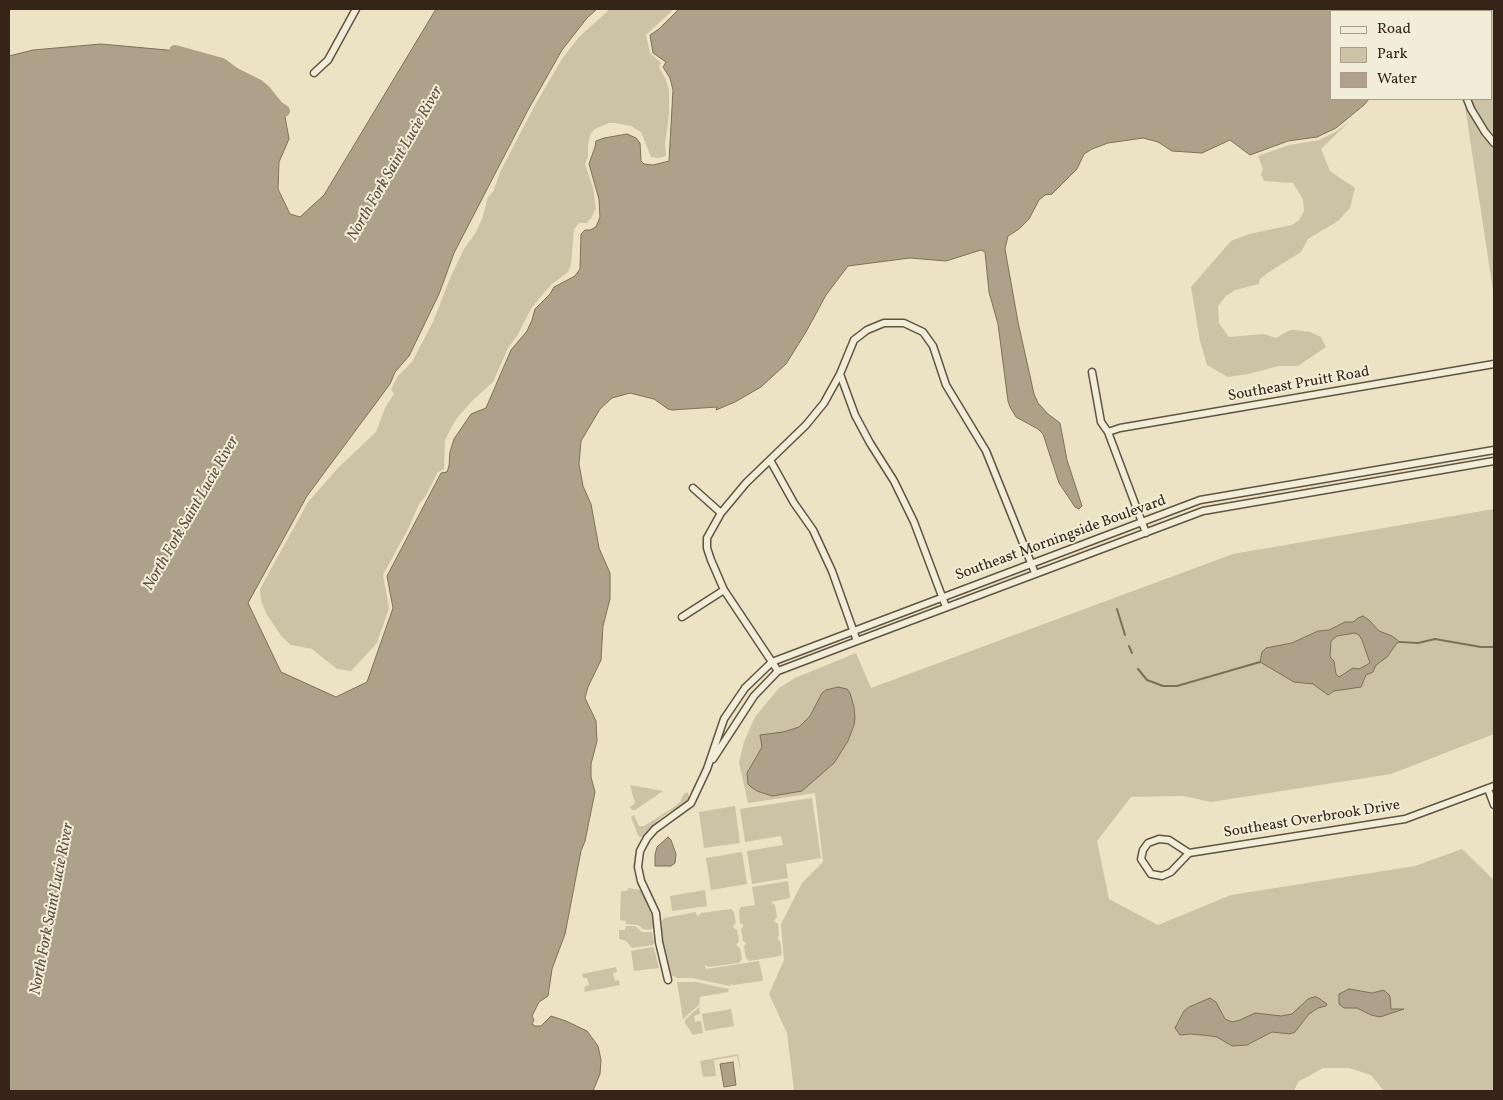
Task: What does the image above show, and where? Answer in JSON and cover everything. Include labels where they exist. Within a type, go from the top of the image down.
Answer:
[{"type":"street","points":[[314,73],[328,60],[356,9]]},
{"type":"street","points":[[1468,100],[1485,132],[1494,143]]},
{"type":"street","points":[[778,671],[724,590],[708,548],[707,538],[721,514],[746,483],[806,425],[824,403],[840,374],[854,340],[867,330],[884,323],[904,323],[923,332],[933,346],[946,385],[986,451],[1035,573]]},
{"type":"street","name":"Southeast Pruitt Road","points":[[1108,432],[1120,428],[1494,364]]},
{"type":"street","points":[[1092,372],[1101,422],[1108,432],[1146,533]]},
{"type":"street","points":[[840,374],[855,415],[870,444],[894,481],[914,522],[946,607]]},
{"type":"street","name":"Southeast Morningside Boulevard","points":[[668,980],[659,942],[656,913],[641,881],[638,867],[640,851],[647,838],[655,829],[668,818],[691,804],[707,769],[724,719],[745,688],[772,662],[852,630],[1200,500],[1494,450]]},
{"type":"street","points":[[1453,458],[1455,469]]},
{"type":"street","points":[[770,460],[794,503],[813,530],[832,572],[856,641]]},
{"type":"street","name":"Southeast Morningside Boulevard","points":[[707,769],[754,696],[778,671],[1203,511],[1494,462]]},
{"type":"street","points":[[1349,475],[1350,486]]},
{"type":"street","points":[[693,488],[721,514]]},
{"type":"street","points":[[1245,492],[1247,503]]},
{"type":"street","points":[[682,617],[724,590]]},
{"type":"street","points":[[1491,787],[1494,805]]},
{"type":"street","name":"Southeast Overbrook Drive","points":[[1189,853],[1405,818],[1491,787]]},
{"type":"street","points":[[1159,839],[1169,840],[1189,853],[1171,872],[1162,876],[1151,874],[1141,859],[1143,850],[1148,843],[1159,839]]},
{"type":"green space","points":[[610,9],[674,9],[646,35],[650,53],[661,63],[659,67],[669,90],[669,114],[665,144],[666,156],[651,157],[641,132],[631,126],[609,123],[595,129],[591,133],[588,144],[588,157],[585,164],[593,188],[596,209],[587,223],[579,223],[574,229],[571,265],[568,272],[551,285],[532,307],[517,336],[508,348],[493,382],[473,400],[451,428],[445,440],[444,469],[438,472],[425,497],[419,504],[383,575],[389,608],[377,643],[351,671],[337,669],[312,649],[291,645],[282,637],[267,615],[261,601],[260,589],[308,502],[338,468],[376,432],[385,408],[394,394],[391,389],[398,376],[412,362],[433,322],[451,276],[482,219],[488,197],[493,192],[501,170],[535,105],[562,59],[579,37]]},
{"type":"green space","points":[[1494,9],[1494,297],[1464,100],[1493,100],[1493,10],[1465,10]]},
{"type":"green space","points":[[1351,120],[1321,149],[1330,171],[1355,188],[1350,208],[1338,221],[1308,239],[1301,252],[1260,279],[1259,284],[1235,290],[1226,296],[1218,306],[1219,323],[1229,337],[1264,334],[1276,338],[1290,330],[1295,330],[1310,332],[1321,337],[1326,347],[1298,366],[1279,366],[1228,377],[1207,365],[1200,341],[1191,287],[1231,241],[1249,234],[1292,225],[1299,220],[1304,211],[1303,199],[1293,183],[1264,181],[1261,175],[1263,169],[1258,156],[1289,145],[1319,140],[1337,131]]},
{"type":"green space","points":[[1494,509],[1494,734],[1391,774],[1211,802],[1183,796],[1131,797],[1097,841],[1109,899],[1158,925],[1231,895],[1415,866],[1462,849],[1494,880],[1494,1091],[1384,1091],[1371,1075],[1349,1068],[1323,1068],[1298,1082],[1294,1091],[794,1091],[787,1033],[769,994],[784,960],[781,924],[802,883],[823,862],[815,793],[748,803],[739,762],[744,742],[755,717],[779,688],[795,678],[856,653],[871,688],[1233,554]]},
{"type":"green space","points":[[630,785],[663,791],[635,810],[632,810],[630,807],[635,803]]},
{"type":"green space","points":[[688,792],[689,798],[684,805],[658,820],[645,836],[640,837],[638,835],[631,817],[634,815],[639,826],[644,826],[674,807],[680,802],[684,794]]},
{"type":"green space","points":[[812,798],[821,858],[786,864],[788,878],[752,884],[747,851],[783,845],[781,836],[745,842],[740,809]]},
{"type":"green space","points":[[735,806],[740,843],[704,848],[699,812]]},
{"type":"green space","points":[[742,852],[747,884],[711,890],[706,858]]},
{"type":"green space","points":[[788,881],[790,898],[771,902],[775,905],[777,917],[774,921],[778,924],[779,935],[777,939],[780,941],[782,953],[780,956],[749,961],[746,958],[744,947],[746,943],[743,941],[741,929],[744,925],[740,923],[739,911],[741,907],[755,905],[752,887]]},
{"type":"green space","points":[[628,888],[642,890],[652,916],[653,927],[651,930],[643,929],[638,925],[626,924],[626,921],[620,920],[621,891],[627,891]]},
{"type":"green space","points":[[705,890],[707,906],[672,911],[670,896]]},
{"type":"green space","points":[[731,909],[734,912],[736,923],[733,927],[737,930],[739,941],[736,945],[740,948],[742,959],[739,963],[709,967],[705,965],[706,969],[759,961],[762,981],[731,984],[730,986],[692,978],[678,978],[670,975],[663,947],[662,921],[664,918],[696,912],[697,917],[701,913]]},
{"type":"green space","points":[[626,926],[635,926],[642,932],[652,932],[653,945],[632,948],[626,941],[619,939],[619,930],[625,930]]},
{"type":"green space","points":[[654,948],[659,968],[634,971],[631,951]]},
{"type":"green space","points":[[616,967],[617,972],[613,973],[615,981],[619,980],[620,985],[585,992],[584,987],[589,985],[587,978],[583,978],[582,974]]},
{"type":"green space","points":[[677,982],[696,982],[729,989],[728,992],[700,997],[699,1005],[683,1019]]},
{"type":"green space","points":[[699,1007],[700,1014],[694,1016],[695,1022],[701,1021],[703,1033],[693,1035],[685,1020]]},
{"type":"green space","points":[[731,1009],[734,1026],[705,1031],[702,1014]]},
{"type":"green space","points":[[738,1054],[742,1076],[737,1056],[714,1060],[716,1076],[703,1077],[700,1061]]},
{"type":"water","name":"North Fork Saint Lucie River","points":[[436,9],[597,9],[587,18],[562,50],[528,110],[454,253],[439,294],[409,356],[395,372],[390,384],[307,496],[248,603],[281,672],[336,697],[367,682],[393,608],[387,576],[441,473],[447,472],[454,439],[471,414],[486,408],[511,350],[527,331],[535,309],[550,294],[554,287],[575,276],[580,269],[581,234],[585,230],[596,227],[600,217],[599,199],[589,164],[596,141],[627,134],[636,138],[640,143],[641,161],[644,164],[653,165],[669,161],[673,90],[670,78],[663,67],[666,62],[653,53],[650,35],[659,29],[679,9],[1422,9],[1330,10],[1330,100],[1368,100],[1336,128],[1317,137],[1288,141],[1250,155],[1230,140],[1202,153],[1172,151],[1158,142],[1143,138],[1108,143],[1084,154],[1077,169],[1052,194],[1045,195],[1039,200],[1029,219],[1008,236],[1005,249],[1018,322],[1034,394],[1038,403],[1060,423],[1067,460],[1082,506],[1079,509],[1075,507],[1059,483],[1043,434],[1038,429],[1016,417],[1010,407],[998,324],[989,292],[985,252],[981,250],[946,261],[910,258],[848,266],[826,295],[786,364],[761,387],[735,402],[716,410],[717,407],[672,410],[654,399],[630,393],[612,398],[600,409],[581,441],[579,464],[583,486],[591,504],[599,548],[610,573],[610,599],[603,626],[601,660],[588,687],[585,698],[596,721],[597,741],[591,764],[591,777],[595,792],[585,841],[581,851],[565,934],[552,969],[548,996],[539,1002],[532,1016],[534,1020],[532,1024],[535,1026],[541,1026],[551,1016],[587,1031],[598,1046],[601,1060],[600,1074],[593,1091],[9,1091],[9,56],[33,50],[101,44],[167,50],[222,64],[265,91],[277,106],[284,111],[289,139],[279,162],[278,189],[290,214],[300,217],[324,195]]},
{"type":"water","points":[[1363,616],[1379,631],[1392,636],[1400,642],[1397,643],[1387,657],[1376,665],[1373,672],[1366,675],[1361,687],[1334,691],[1328,695],[1313,684],[1294,682],[1260,662],[1262,652],[1266,648],[1292,643],[1318,631],[1329,630],[1345,622],[1353,622]],"holes":[[[1355,633],[1359,635],[1370,663],[1359,669],[1353,668],[1339,677],[1336,674],[1334,661],[1330,657],[1331,641],[1337,636]]]},
{"type":"water","points":[[838,687],[847,689],[850,693],[855,718],[848,741],[834,763],[802,791],[772,796],[751,787],[748,784],[747,773],[762,747],[760,735],[783,732],[799,727],[810,716],[822,693]]},
{"type":"water","points":[[668,837],[676,854],[675,863],[671,866],[655,866],[657,847]]},
{"type":"water","points":[[1349,989],[1372,993],[1384,990],[1390,996],[1391,1009],[1404,1009],[1380,1017],[1357,1008],[1344,1008],[1339,1004],[1339,994]]},
{"type":"water","points":[[1314,997],[1327,1004],[1326,1006],[1318,1008],[1309,1014],[1295,1032],[1290,1034],[1272,1032],[1247,1045],[1232,1046],[1217,1037],[1211,1036],[1180,1035],[1175,1028],[1184,1011],[1210,998],[1216,1002],[1225,1019],[1232,1022],[1255,1013],[1281,1016],[1292,1014],[1308,999]]},
{"type":"water","points":[[733,1062],[736,1085],[724,1087],[720,1064]]},
{"type":"waterway","points":[[175,51],[222,64],[234,73],[258,85],[284,111]]},
{"type":"waterway","points":[[1117,609],[1125,635]]},
{"type":"waterway","points":[[1400,642],[1418,643],[1435,639],[1481,647],[1494,647]]},
{"type":"waterway","points":[[1129,646],[1132,653]]},
{"type":"waterway","points":[[1138,669],[1147,680],[1163,686],[1177,686],[1260,662]]}]
